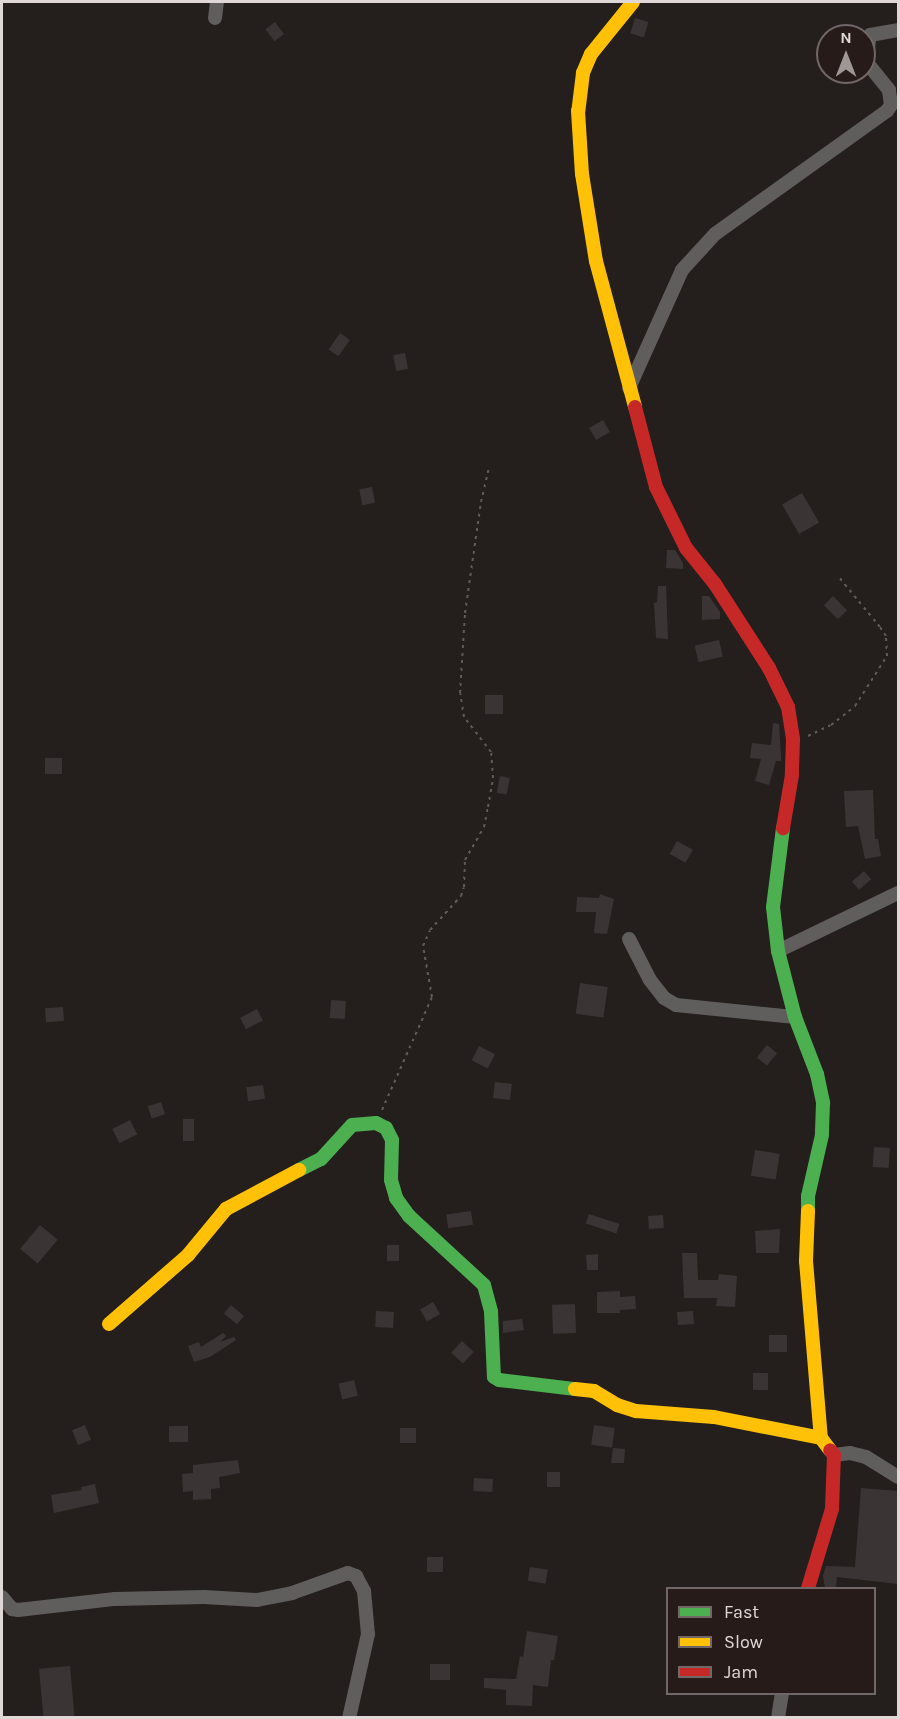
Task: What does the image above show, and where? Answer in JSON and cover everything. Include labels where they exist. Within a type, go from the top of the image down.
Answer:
[{"type":"street","points":[[215,18],[217,2]]},
{"type":"street","points":[[633,2],[591,54],[583,73],[578,111],[582,174],[596,261],[656,487],[666,512],[686,548],[715,584],[769,668],[788,706],[794,740],[792,775],[778,857],[773,907],[778,951],[795,1017],[817,1074],[823,1103],[822,1135],[808,1196],[806,1261],[821,1438],[834,1455],[831,1509],[808,1587]]},
{"type":"street","points":[[629,388],[682,270],[714,234],[887,111],[891,105],[889,90],[866,62],[870,35],[898,30]]},
{"type":"street","points":[[778,951],[898,894]]},
{"type":"street","points":[[629,939],[650,980],[664,998],[676,1005],[795,1017]]},
{"type":"street","points":[[109,1324],[188,1255],[226,1209],[246,1196],[321,1159],[352,1125],[363,1122],[376,1123],[386,1128],[392,1140],[391,1180],[396,1198],[409,1216],[484,1285],[491,1312],[494,1377],[499,1380],[594,1391],[617,1405],[636,1411],[714,1418],[821,1438]]},
{"type":"street","points":[[834,1455],[850,1453],[866,1457],[898,1477]]},
{"type":"street","points":[[2,1597],[12,1609],[18,1610],[115,1599],[204,1597],[257,1600],[292,1593],[348,1573],[356,1576],[364,1591],[368,1634],[349,1718]]},
{"type":"street","points":[[778,1718],[782,1695]]},
{"type":"path","points":[[376,1123],[430,1004],[432,988],[425,967],[423,946],[430,930],[461,896],[464,887],[465,860],[484,827],[493,778],[491,752],[464,717],[460,693],[465,613],[481,502],[489,467]]},
{"type":"path","points":[[794,740],[831,725],[855,706],[887,656],[886,636],[838,576]]},
{"type":"building","points":[[635,18],[648,22],[644,37],[630,33]]},
{"type":"building","points":[[275,22],[284,34],[274,41],[265,29]]},
{"type":"building","points":[[340,333],[350,340],[338,356],[329,349]]},
{"type":"building","points":[[405,353],[408,369],[396,371],[393,355]]},
{"type":"building","points":[[603,420],[610,432],[596,440],[589,428]]},
{"type":"building","points":[[372,487],[375,503],[362,505],[359,489]]},
{"type":"building","points":[[802,493],[819,522],[799,534],[782,505]]},
{"type":"building","points":[[667,550],[675,550],[683,563],[683,569],[666,568]]},
{"type":"building","points":[[658,586],[666,586],[668,639],[656,638],[654,603],[657,602]]},
{"type":"building","points":[[702,596],[709,596],[720,612],[720,619],[702,620]]},
{"type":"building","points":[[833,596],[847,610],[838,619],[824,605]]},
{"type":"building","points":[[719,640],[723,657],[698,662],[695,646]]},
{"type":"building","points":[[485,695],[503,695],[503,714],[485,714]]},
{"type":"building","points":[[773,723],[779,724],[781,761],[776,761],[769,785],[755,781],[761,759],[750,758],[752,743],[771,745]]},
{"type":"building","points":[[45,758],[62,758],[62,774],[45,774]]},
{"type":"building","points":[[500,776],[510,778],[507,795],[497,793]]},
{"type":"building","points":[[873,790],[875,839],[878,839],[881,856],[865,859],[858,826],[846,827],[844,791]]},
{"type":"building","points":[[677,841],[693,850],[685,863],[670,854]]},
{"type":"building","points":[[864,871],[871,879],[859,890],[852,881]]},
{"type":"building","points":[[600,894],[614,899],[607,934],[594,933],[596,912],[576,912],[577,897],[599,898]]},
{"type":"building","points":[[580,983],[608,987],[603,1018],[576,1014]]},
{"type":"building","points":[[331,1000],[346,1001],[345,1019],[330,1018]]},
{"type":"building","points":[[63,1007],[64,1021],[46,1022],[45,1008]]},
{"type":"building","points":[[257,1009],[263,1021],[246,1029],[240,1018]]},
{"type":"building","points":[[767,1045],[777,1053],[767,1066],[757,1057]]},
{"type":"building","points":[[479,1046],[495,1054],[488,1068],[472,1060]]},
{"type":"building","points":[[495,1082],[512,1084],[510,1100],[493,1098]]},
{"type":"building","points":[[263,1085],[265,1099],[248,1101],[246,1087]]},
{"type":"building","points":[[161,1102],[165,1114],[152,1119],[148,1106]]},
{"type":"building","points":[[183,1119],[194,1119],[194,1141],[183,1141]]},
{"type":"building","points":[[130,1120],[137,1134],[119,1143],[112,1129]]},
{"type":"building","points":[[874,1147],[890,1148],[889,1168],[873,1167]]},
{"type":"building","points":[[755,1150],[780,1154],[776,1180],[751,1176]]},
{"type":"building","points":[[471,1211],[473,1225],[448,1228],[446,1214]]},
{"type":"building","points":[[589,1214],[619,1224],[616,1233],[586,1224]]},
{"type":"building","points":[[663,1215],[664,1228],[649,1229],[648,1216]]},
{"type":"building","points":[[40,1225],[58,1240],[38,1264],[20,1249]]},
{"type":"building","points":[[780,1229],[779,1253],[756,1253],[755,1231]]},
{"type":"building","points":[[387,1245],[399,1245],[399,1261],[387,1261]]},
{"type":"building","points":[[682,1253],[697,1253],[698,1280],[718,1280],[719,1274],[737,1276],[735,1307],[716,1306],[717,1298],[684,1298]]},
{"type":"building","points":[[598,1254],[598,1270],[587,1270],[586,1255]]},
{"type":"building","points":[[620,1291],[620,1297],[635,1296],[636,1309],[620,1310],[620,1313],[597,1313],[597,1292]]},
{"type":"building","points":[[433,1302],[440,1314],[427,1322],[420,1310]]},
{"type":"building","points":[[575,1304],[576,1333],[553,1334],[552,1305]]},
{"type":"building","points":[[231,1305],[244,1316],[237,1324],[224,1313]]},
{"type":"building","points":[[376,1311],[394,1312],[393,1328],[375,1327]]},
{"type":"building","points":[[693,1311],[694,1324],[678,1325],[677,1312]]},
{"type":"building","points":[[522,1319],[524,1330],[503,1333],[503,1321]]},
{"type":"building","points":[[223,1333],[226,1336],[220,1342],[234,1337],[236,1340],[210,1357],[194,1362],[188,1346],[199,1342],[201,1347]]},
{"type":"building","points":[[769,1335],[787,1335],[787,1352],[769,1352]]},
{"type":"building","points":[[462,1341],[474,1352],[463,1364],[451,1353]]},
{"type":"building","points":[[753,1373],[768,1373],[768,1390],[753,1390]]},
{"type":"building","points":[[354,1380],[358,1396],[342,1399],[338,1384]]},
{"type":"building","points":[[85,1425],[91,1440],[78,1445],[72,1430]]},
{"type":"building","points":[[594,1425],[615,1428],[612,1448],[591,1445]]},
{"type":"building","points":[[169,1426],[188,1426],[188,1442],[169,1442]]},
{"type":"building","points":[[400,1428],[416,1428],[416,1443],[400,1443]]},
{"type":"building","points":[[613,1448],[625,1449],[624,1463],[611,1463]]},
{"type":"building","points":[[238,1460],[240,1473],[219,1477],[220,1488],[211,1489],[211,1499],[193,1500],[193,1491],[183,1492],[182,1474],[193,1473],[193,1465]]},
{"type":"building","points":[[547,1472],[560,1472],[560,1487],[547,1487]]},
{"type":"building","points":[[474,1478],[493,1479],[492,1492],[473,1491]]},
{"type":"building","points":[[95,1484],[99,1503],[54,1513],[51,1495],[82,1490],[81,1487]]},
{"type":"building","points":[[861,1488],[898,1491],[898,1584],[837,1577],[836,1587],[825,1587],[823,1576],[826,1566],[855,1567]]},
{"type":"building","points":[[427,1557],[443,1557],[443,1572],[427,1572]]},
{"type":"building","points":[[530,1567],[548,1570],[546,1584],[528,1581]]},
{"type":"building","points":[[527,1631],[558,1636],[554,1660],[551,1660],[548,1687],[533,1685],[532,1706],[506,1705],[506,1690],[484,1688],[484,1678],[516,1679],[520,1656],[523,1657]]},
{"type":"building","points":[[430,1664],[450,1664],[450,1680],[430,1680]]},
{"type":"building","points":[[70,1666],[75,1718],[43,1718],[39,1669]]},
{"type":"traffic: fast","points":[[783,828],[773,907],[778,951],[795,1017],[817,1074],[823,1103],[822,1135],[808,1196],[808,1211]]},
{"type":"traffic: fast","points":[[299,1170],[321,1159],[352,1125],[376,1123],[386,1128],[392,1140],[391,1180],[396,1198],[409,1216],[484,1285],[491,1312],[494,1377],[499,1380],[575,1389]]},
{"type":"traffic: slow","points":[[633,2],[591,54],[583,73],[578,111],[582,174],[596,261],[635,407]]},
{"type":"traffic: slow","points":[[109,1324],[188,1255],[226,1209],[299,1170]]},
{"type":"traffic: slow","points":[[808,1211],[806,1261],[821,1438],[830,1450]]},
{"type":"traffic: slow","points":[[575,1389],[594,1391],[617,1405],[636,1411],[714,1417],[821,1438]]},
{"type":"traffic: jam","points":[[635,407],[656,487],[686,548],[715,584],[769,668],[788,707],[793,740],[792,775],[783,828]]},
{"type":"traffic: jam","points":[[808,1587],[832,1509],[834,1455],[830,1450]]}]
